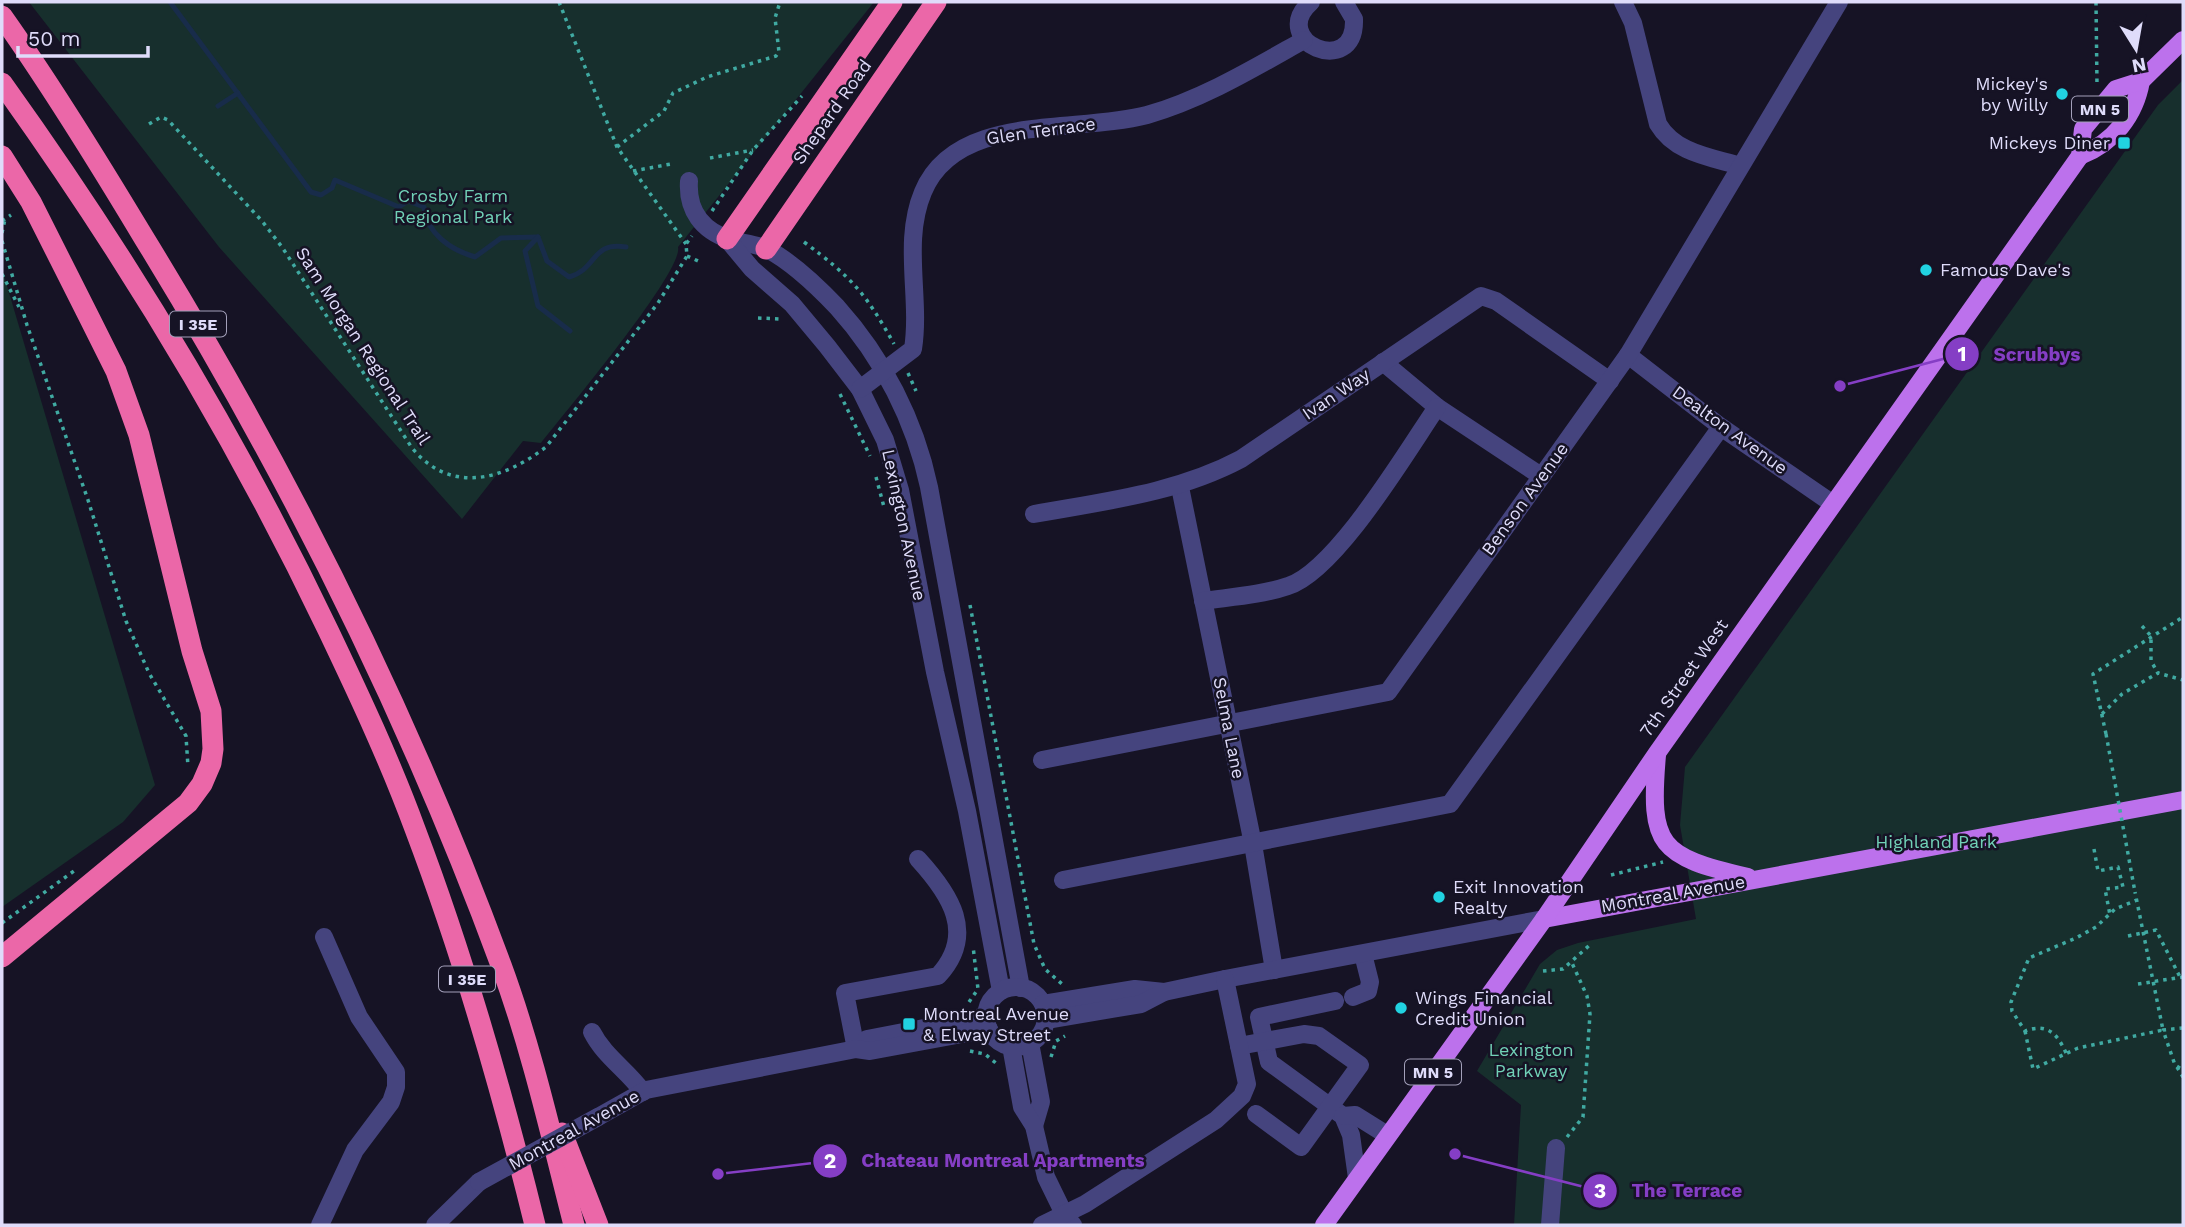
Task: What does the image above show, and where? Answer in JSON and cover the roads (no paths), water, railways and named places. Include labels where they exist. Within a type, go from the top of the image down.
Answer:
[{"type":"highway","name":"Shepard Road","points":[[727,239],[892,2]]},
{"type":"highway","name":"Shepard Road","points":[[766,248],[936,2]]},
{"type":"highway","name":"I 35E","points":[[2,16],[85,141],[201,330],[290,487],[368,647],[481,910],[516,1015],[574,1225]]},
{"type":"highway","name":"I 35E","points":[[2,83],[108,236],[175,343],[285,540],[345,666],[415,826],[483,1028],[535,1225]]},
{"type":"highway","points":[[2,156],[31,202],[116,371],[139,435],[192,651],[211,711],[213,740],[208,771],[188,803],[2,957]]},
{"type":"highway","points":[[516,1015],[598,1225]]},
{"type":"main road","name":"7th Street West","points":[[1324,1225],[1544,919],[1657,753],[2080,156],[2083,129],[2116,89],[2141,81],[2183,40]]},
{"type":"main road","name":"7th Street West","points":[[2080,156],[2102,147],[2137,106],[2141,81]]},
{"type":"main road","points":[[1657,753],[1653,804],[1657,826],[1667,845],[1676,853],[1709,868],[1755,879]]},
{"type":"main road","name":"Montreal Avenue","points":[[1544,919],[2183,800]]},
{"type":"street","points":[[1311,2],[1301,13],[1299,23],[1304,40],[1325,51],[1340,48],[1352,37],[1355,28],[1353,4]]},
{"type":"street","points":[[1623,2],[1633,23],[1658,124],[1666,137],[1689,150],[1740,166]]},
{"type":"street","name":"Benson Avenue","points":[[1042,760],[1388,692],[1628,355],[1839,2]]},
{"type":"street","name":"Glen Terrace","points":[[884,373],[913,349],[914,220],[923,192],[933,174],[951,155],[983,137],[1120,121],[1148,115],[1214,89],[1304,40]]},
{"type":"street","points":[[689,181],[688,197],[692,211],[703,224],[727,239]]},
{"type":"street","name":"Lexington Avenue","points":[[727,239],[766,248],[785,261],[837,307],[884,373],[905,411],[922,455],[1021,988]]},
{"type":"street","name":"Lexington Avenue","points":[[727,239],[752,269],[792,304],[860,389],[885,440],[900,491],[935,672],[967,811],[1001,991]]},
{"type":"street","name":"Ivan Way","points":[[1034,514],[1180,487],[1241,459],[1481,296],[1496,301],[1610,381]]},
{"type":"street","name":"Dealton Avenue","points":[[1628,355],[1721,426],[1833,504]]},
{"type":"street","points":[[1383,362],[1437,407],[1541,476]]},
{"type":"street","points":[[860,389],[884,373]]},
{"type":"street","points":[[1203,601],[1290,586],[1319,568],[1339,547],[1437,407]]},
{"type":"street","points":[[1063,880],[1450,804],[1721,426]]},
{"type":"street","name":"Selma Lane","points":[[1180,487],[1252,844],[1274,970]]},
{"type":"street","points":[[856,1049],[845,993],[938,976],[955,951],[958,930],[952,905],[937,879],[918,859]]},
{"type":"street","name":"Montreal Avenue","points":[[1045,1012],[1135,989],[1164,992],[1544,919]]},
{"type":"street","points":[[320,1225],[355,1150],[391,1101],[396,1087],[396,1072],[359,1017],[324,937]]},
{"type":"street","points":[[1353,998],[1368,992],[1370,982],[1363,954]]},
{"type":"street","points":[[1042,1225],[1069,1221],[1216,1120],[1242,1096],[1247,1084],[1225,979]]},
{"type":"street","points":[[1021,988],[1035,993],[1045,1012],[1043,1030],[1030,1044],[1011,1046],[1002,1043],[988,1023],[990,1002],[1001,991],[1021,988]]},
{"type":"street","points":[[1335,1001],[1259,1017],[1269,1062],[1337,1112],[1351,1135],[1357,1178]]},
{"type":"street","name":"Montreal Avenue","points":[[435,1225],[480,1182],[643,1092],[856,1049],[870,1051],[988,1023]]},
{"type":"street","points":[[592,1032],[608,1056],[629,1072],[643,1092]]},
{"type":"street","points":[[1239,1046],[1304,1034],[1319,1036],[1360,1065],[1337,1112],[1301,1147],[1256,1114]]},
{"type":"street","points":[[1030,1044],[1041,1102],[1034,1126]]},
{"type":"street","points":[[1011,1046],[1021,1107],[1034,1126],[1046,1177],[1069,1221]]},
{"type":"street","points":[[1337,1112],[1354,1115],[1387,1135]]},
{"type":"street","points":[[1550,1225],[1556,1148]]},
{"type":"waterway","points":[[170,2],[311,192],[321,195],[332,188],[335,180],[399,207],[408,201],[424,207],[430,225],[442,240],[475,257],[501,238],[538,237],[547,261],[569,277],[585,268],[606,248],[626,247]]},
{"type":"waterway","points":[[218,106],[238,93]]},
{"type":"waterway","points":[[538,237],[525,251],[538,306],[570,331]]},
{"type":"place","name":"Mickey's by Willy","points":[[2062,94]]},
{"type":"place","name":"Mickeys Diner","points":[[2124,143]]},
{"type":"place","name":"Famous Dave's","points":[[1926,270]]},
{"type":"place","name":"Scrubbys","points":[[1840,386]]},
{"type":"place","name":"Exit Innovation Realty","points":[[1439,897]]},
{"type":"place","name":"Wings Financial Credit Union","points":[[1401,1008]]},
{"type":"place","name":"Montreal Avenue & Elway Street","points":[[909,1024]]},
{"type":"place","name":"The Terrace","points":[[1455,1154]]},
{"type":"place","name":"Chateau Montreal Apartments","points":[[718,1174]]},
{"type":"park label","name":"Crosby Farm Regional Park","points":[[453,206]]},
{"type":"park label","name":"Highland Park","points":[[1936,842]]},
{"type":"park label","name":"Lexington Parkway","points":[[1531,1060]]}]
